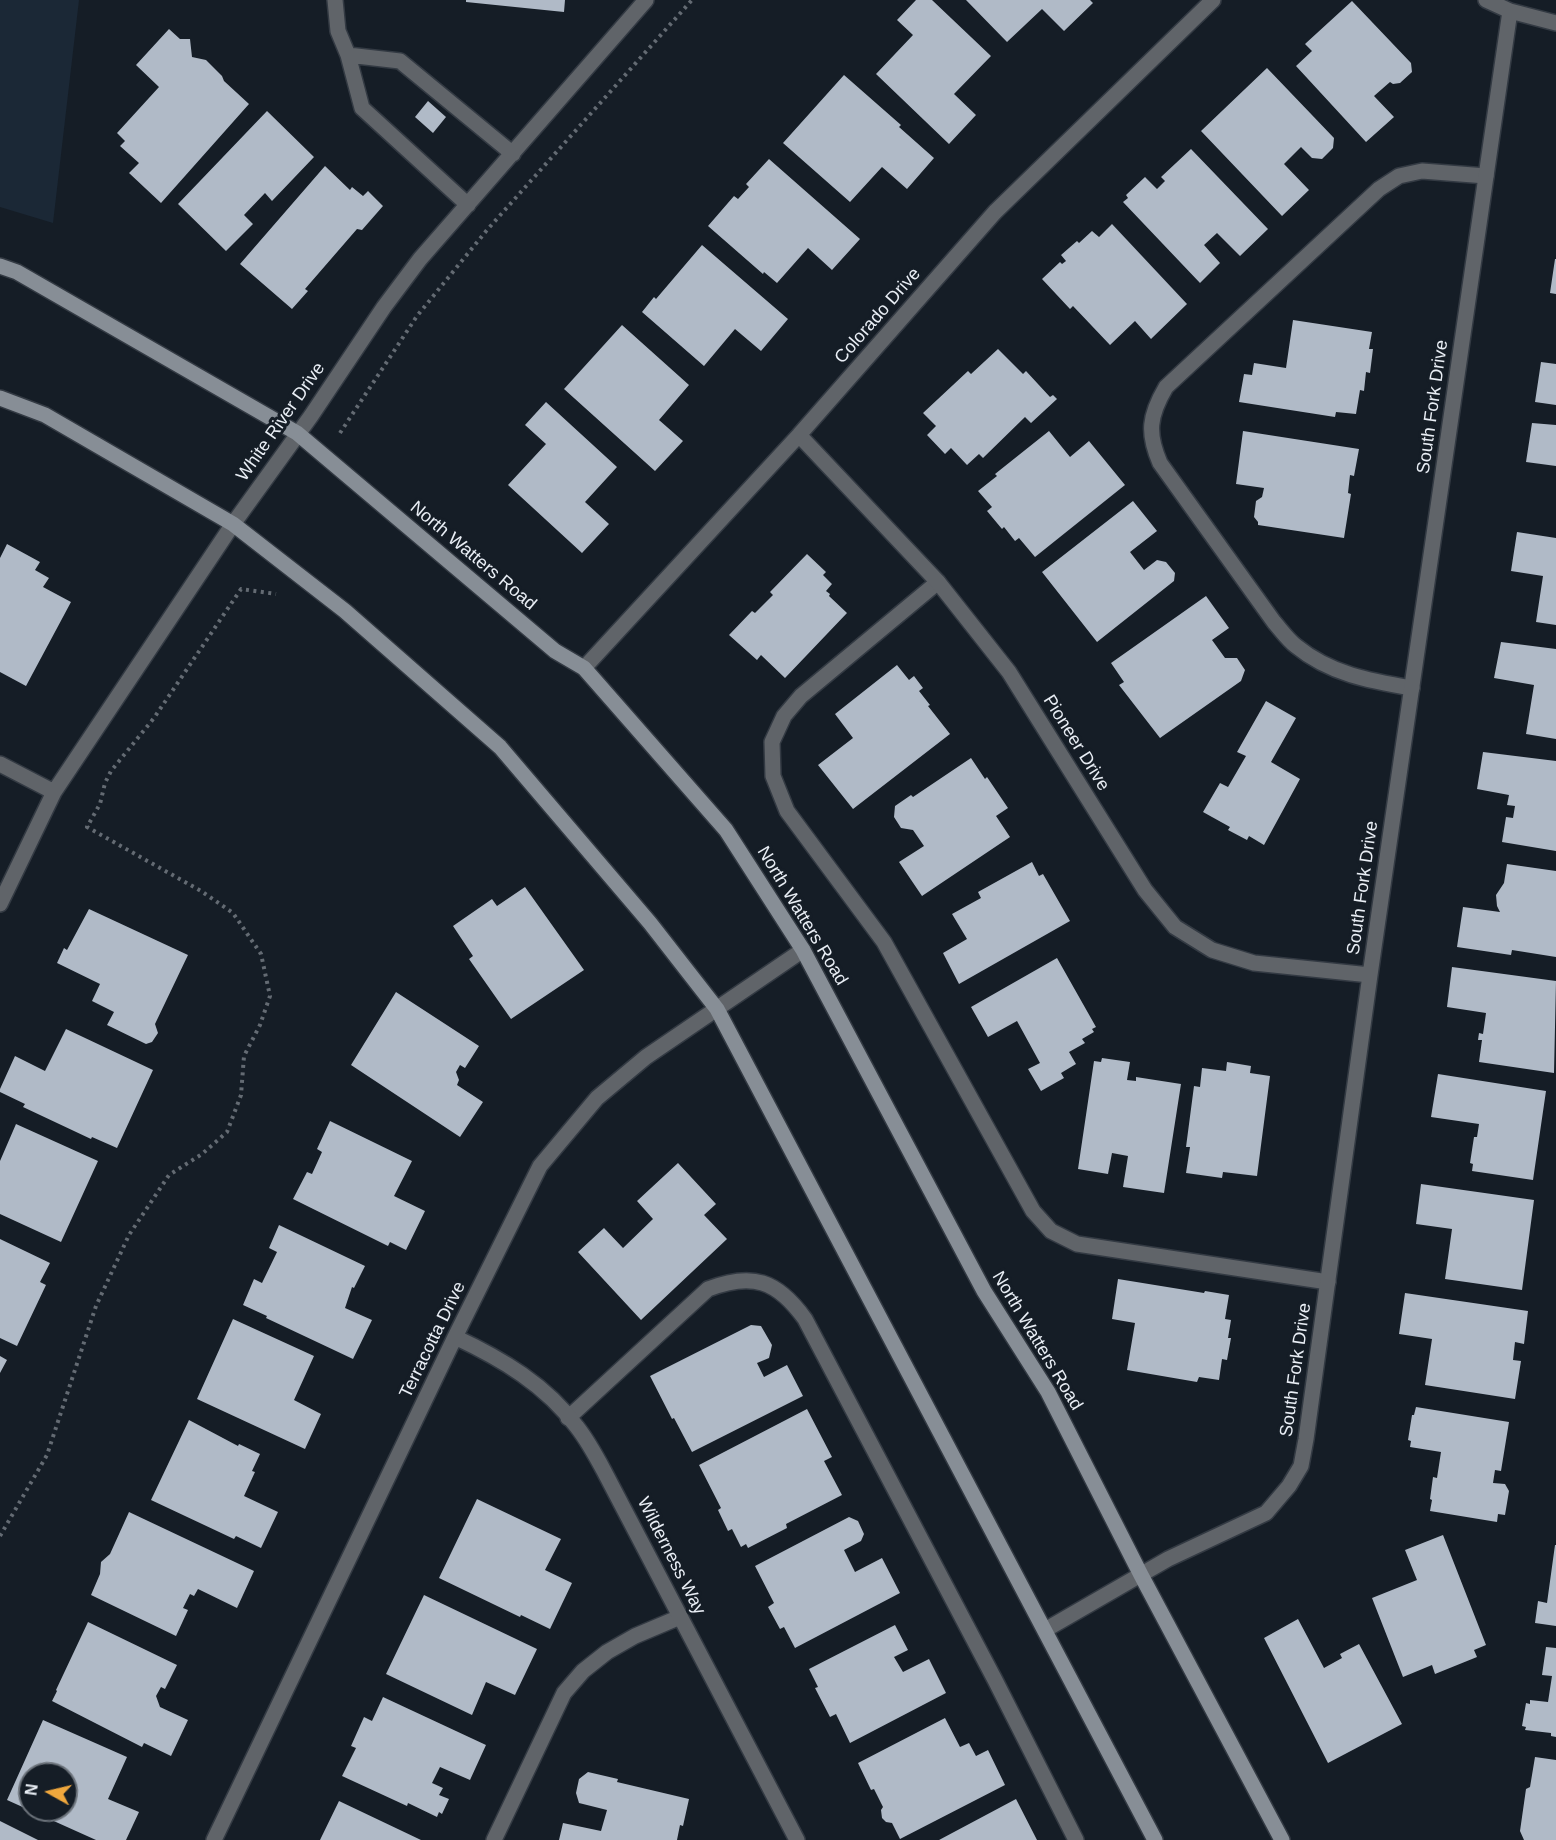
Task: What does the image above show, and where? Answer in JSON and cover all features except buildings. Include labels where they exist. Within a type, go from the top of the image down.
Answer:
[{"type":"main road","name":"North Watters Road","points":[[0,266],[16,272],[297,433],[555,651],[584,668],[726,830],[803,950],[984,1291],[1048,1392],[1141,1575],[1282,1840]]},
{"type":"main road","points":[[0,398],[45,415],[233,524],[345,611],[500,747],[650,924],[717,1009],[1155,1840]]},
{"type":"street","points":[[335,0],[338,31],[348,55],[362,108],[468,205]]},
{"type":"street","name":"White River Drive","points":[[0,904],[54,792],[233,524],[311,416],[384,306],[420,260],[646,0]]},
{"type":"street","name":"Colorado Drive","points":[[584,668],[799,435],[995,212],[1213,0]]},
{"type":"street","points":[[1486,0],[1510,10],[1556,23]]},
{"type":"street","name":"South Fork Drive","points":[[1046,1630],[1168,1559],[1266,1513],[1301,1466],[1510,10]]},
{"type":"street","points":[[348,55],[400,61],[513,154]]},
{"type":"street","points":[[1412,688],[1347,674],[1326,666],[1295,645],[1275,622],[1160,464],[1152,445],[1151,424],[1155,404],[1166,387],[1379,189],[1399,176],[1422,171],[1486,176]]},
{"type":"street","name":"Pioneer Drive","points":[[799,435],[938,582],[1009,672],[1145,890],[1175,927],[1212,950],[1254,963],[1370,975]]},
{"type":"street","points":[[938,582],[801,696],[784,716],[772,742],[773,776],[787,812],[884,942],[1033,1210],[1051,1231],[1077,1244],[1328,1282]]},
{"type":"street","points":[[0,764],[54,792]]},
{"type":"street","name":"Terracotta Drive","points":[[214,1840],[540,1166],[597,1098],[646,1057],[803,950]]},
{"type":"street","points":[[568,1418],[708,1289],[729,1281],[751,1280],[773,1287],[791,1300],[805,1318],[995,1680],[1076,1840]]},
{"type":"street","name":"Wilderness Way","points":[[456,1337],[518,1370],[547,1394],[577,1427],[604,1471],[797,1840]]},
{"type":"street","points":[[494,1840],[564,1694],[583,1671],[607,1652],[635,1636],[680,1617]]},
{"type":"path","points":[[339,434],[417,316],[487,230],[692,0]]},
{"type":"path","points":[[0,1536],[46,1455],[96,1306],[129,1235],[169,1174],[202,1154],[227,1132],[241,1095],[244,1056],[260,1025],[270,996],[261,954],[233,913],[201,891],[87,826],[100,804],[105,783],[111,771],[154,718],[241,590],[276,594]]},
{"type":"shaded area","points":[[0,0],[79,0],[53,223],[0,207]]}]
